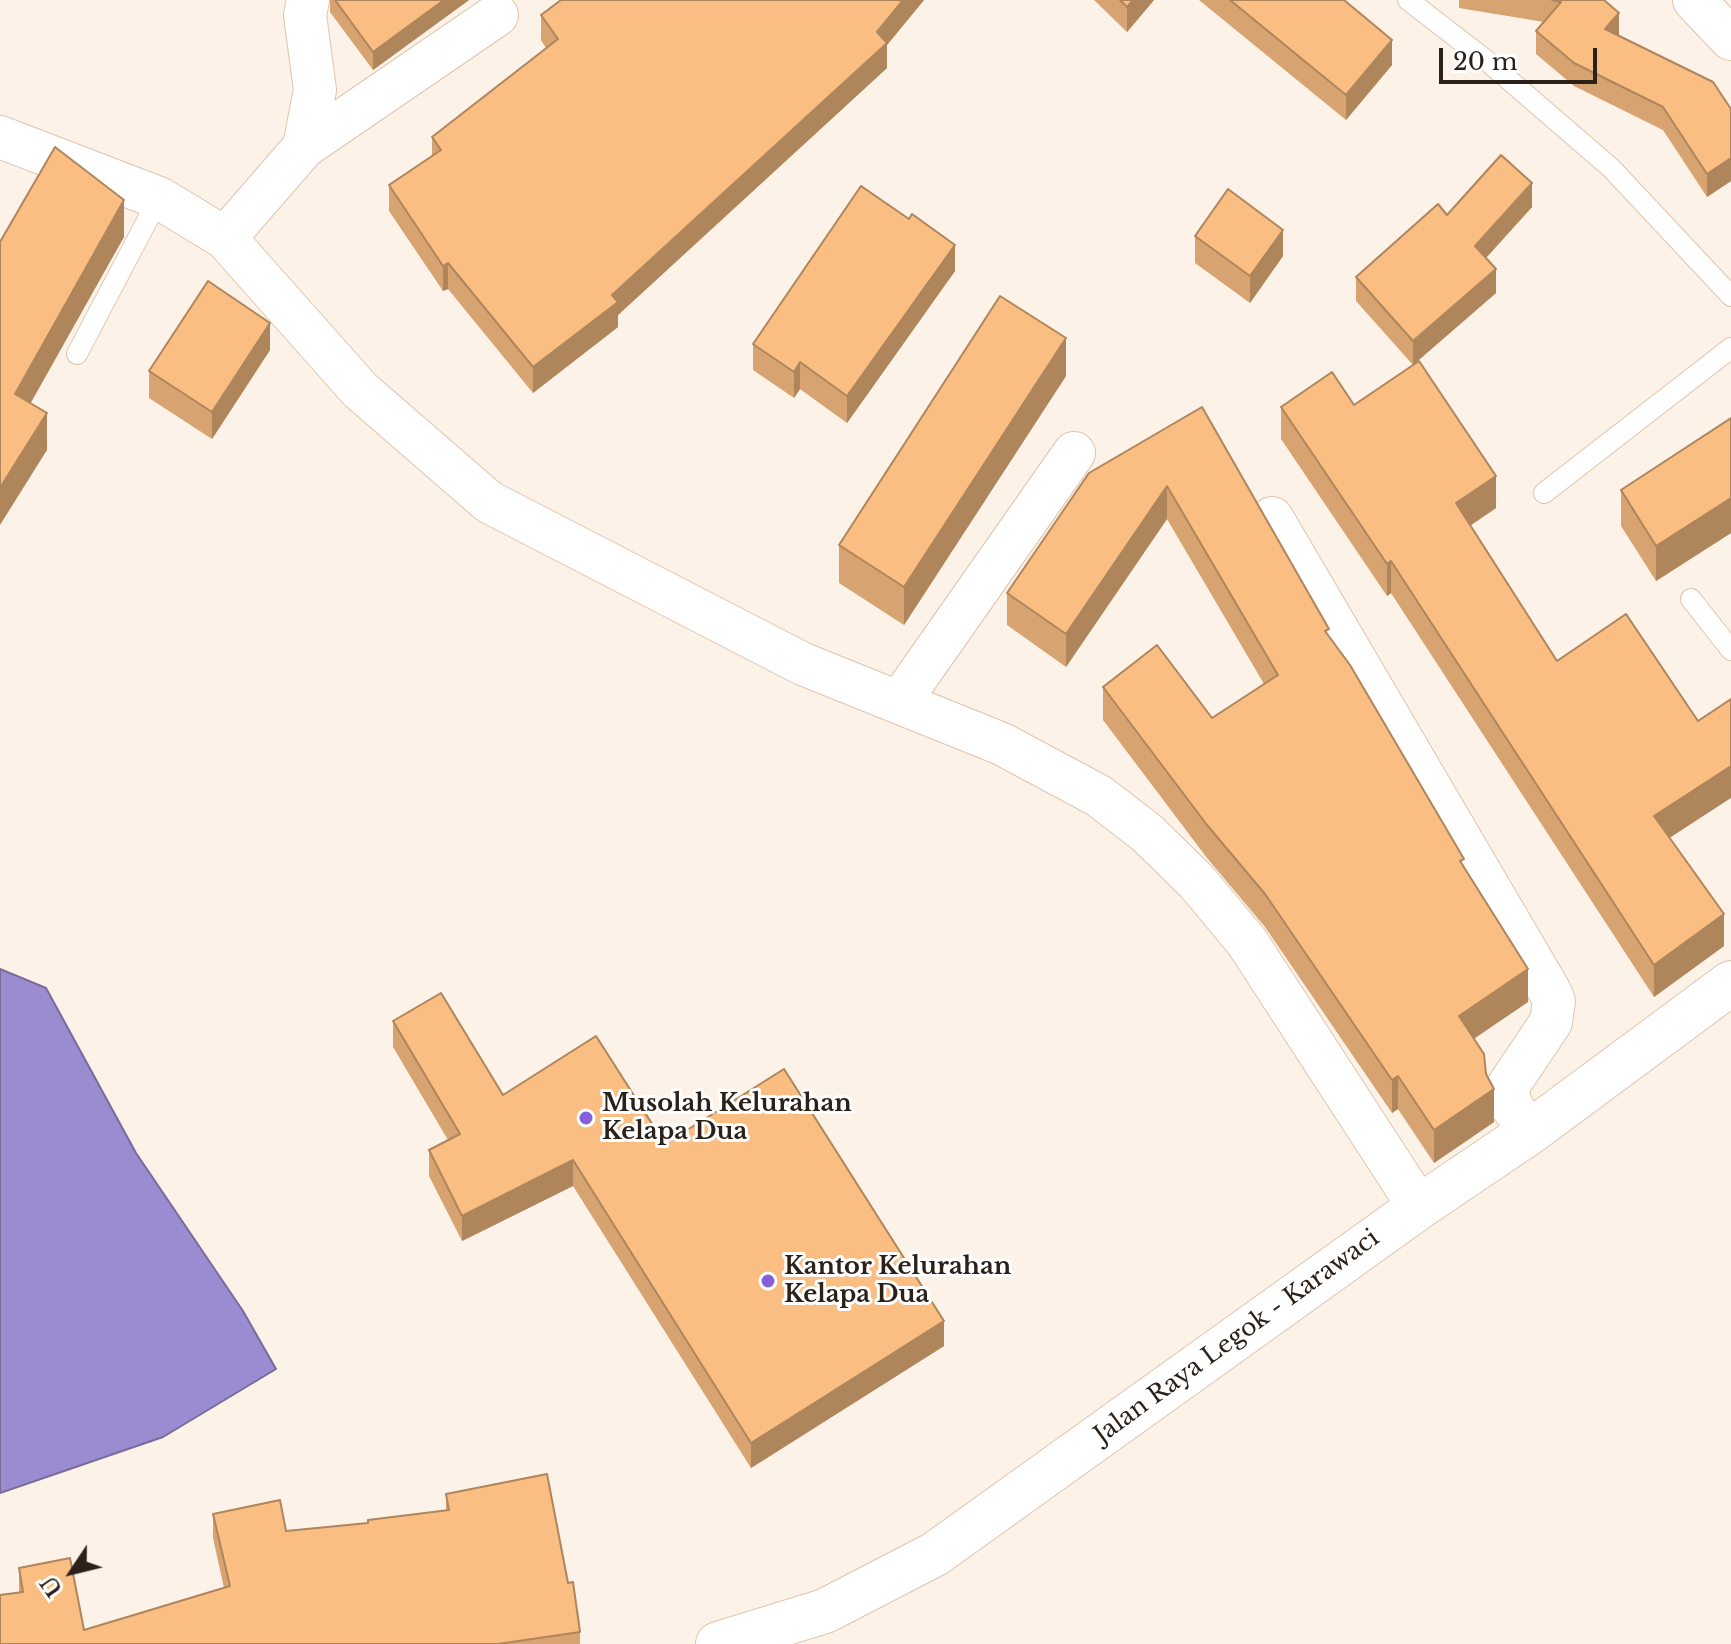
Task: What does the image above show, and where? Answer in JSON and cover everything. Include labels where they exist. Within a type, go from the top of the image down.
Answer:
[{"type":"main road","name":"Jalan Raya Legok - Karawaci","points":[[718,1644],[825,1611],[935,1554],[1419,1207],[1530,1132],[1731,983]]},
{"type":"street","points":[[304,147],[315,90],[305,15],[308,0]]},
{"type":"street","points":[[1694,0],[1731,39]]},
{"type":"street","points":[[225,238],[304,147],[497,15]]},
{"type":"street","points":[[0,137],[159,198],[225,238],[360,390],[489,502],[803,664],[1002,744],[1099,796],[1157,843],[1197,882],[1247,942],[1419,1207]]},
{"type":"street","points":[[900,701],[1074,453]]},
{"type":"street","points":[[1272,518],[1554,1001],[1551,1022],[1508,1086],[1510,1104],[1530,1132]]},
{"type":"lane","points":[[1408,0],[1487,61],[1611,168],[1731,296]]},
{"type":"lane","points":[[77,354],[159,198]]},
{"type":"lane","points":[[1544,493],[1731,348]]},
{"type":"lane","points":[[1691,599],[1731,650]]},
{"type":"shaded area","points":[[0,969],[46,988],[136,1153],[243,1311],[276,1369],[163,1437],[0,1493]]},
{"type":"building","points":[[335,0],[444,0],[373,52]]},
{"type":"building","points":[[561,0],[903,0],[877,32],[887,43],[612,295],[618,302],[533,367],[448,263],[443,266],[389,185],[441,150],[432,137],[558,39],[541,15]]},
{"type":"building","points":[[1120,0],[1133,0],[1127,7]]},
{"type":"building","points":[[1230,0],[1344,0],[1392,40],[1346,95]]},
{"type":"building","points":[[1552,0],[1604,0],[1619,13],[1605,29],[1713,82],[1731,109],[1731,158],[1707,174],[1663,107],[1574,63],[1536,31],[1561,2]]},
{"type":"building","points":[[55,147],[124,200],[15,394],[47,413],[0,488],[0,242]]},
{"type":"building","points":[[1501,155],[1532,183],[1475,246],[1496,269],[1413,341],[1356,277],[1438,204],[1447,215]]},
{"type":"building","points":[[861,186],[909,219],[912,214],[955,245],[847,396],[800,362],[794,372],[753,344]]},
{"type":"building","points":[[1228,189],[1283,230],[1250,276],[1195,236]]},
{"type":"building","points":[[208,281],[270,323],[212,412],[149,371]]},
{"type":"building","points":[[1000,296],[1066,338],[904,587],[839,545]]},
{"type":"building","points":[[1419,361],[1496,476],[1456,503],[1557,661],[1626,614],[1698,721],[1731,699],[1731,766],[1654,816],[1724,914],[1654,965],[1391,561],[1387,564],[1281,407],[1332,372],[1354,405]]},
{"type":"building","points":[[1202,407],[1329,629],[1325,631],[1350,665],[1464,859],[1460,861],[1528,969],[1459,1016],[1484,1054],[1486,1074],[1494,1089],[1434,1130],[1398,1076],[1392,1080],[1265,894],[1207,825],[1103,687],[1157,645],[1212,718],[1278,675],[1167,486],[1066,634],[1007,593],[1089,473]]},
{"type":"building","points":[[1731,418],[1731,498],[1656,546],[1621,490]]},
{"type":"building","name":"Kantor Kelurahan Kelapa Dua","points":[[441,993],[503,1095],[596,1036],[665,1144],[784,1069],[944,1321],[751,1443],[573,1160],[462,1216],[429,1150],[460,1134],[393,1021]]},
{"type":"building","points":[[547,1474],[568,1583],[573,1582],[580,1632],[498,1644],[0,1644],[0,1595],[23,1592],[19,1568],[70,1558],[84,1630],[230,1586],[213,1514],[280,1500],[286,1531],[368,1523],[368,1520],[449,1510],[446,1494]]},
{"type":"place","name":"Musolah Kelurahan Kelapa Dua","points":[[586,1118]]},
{"type":"place","name":"Kantor Kelurahan Kelapa Dua","points":[[768,1281]]}]
